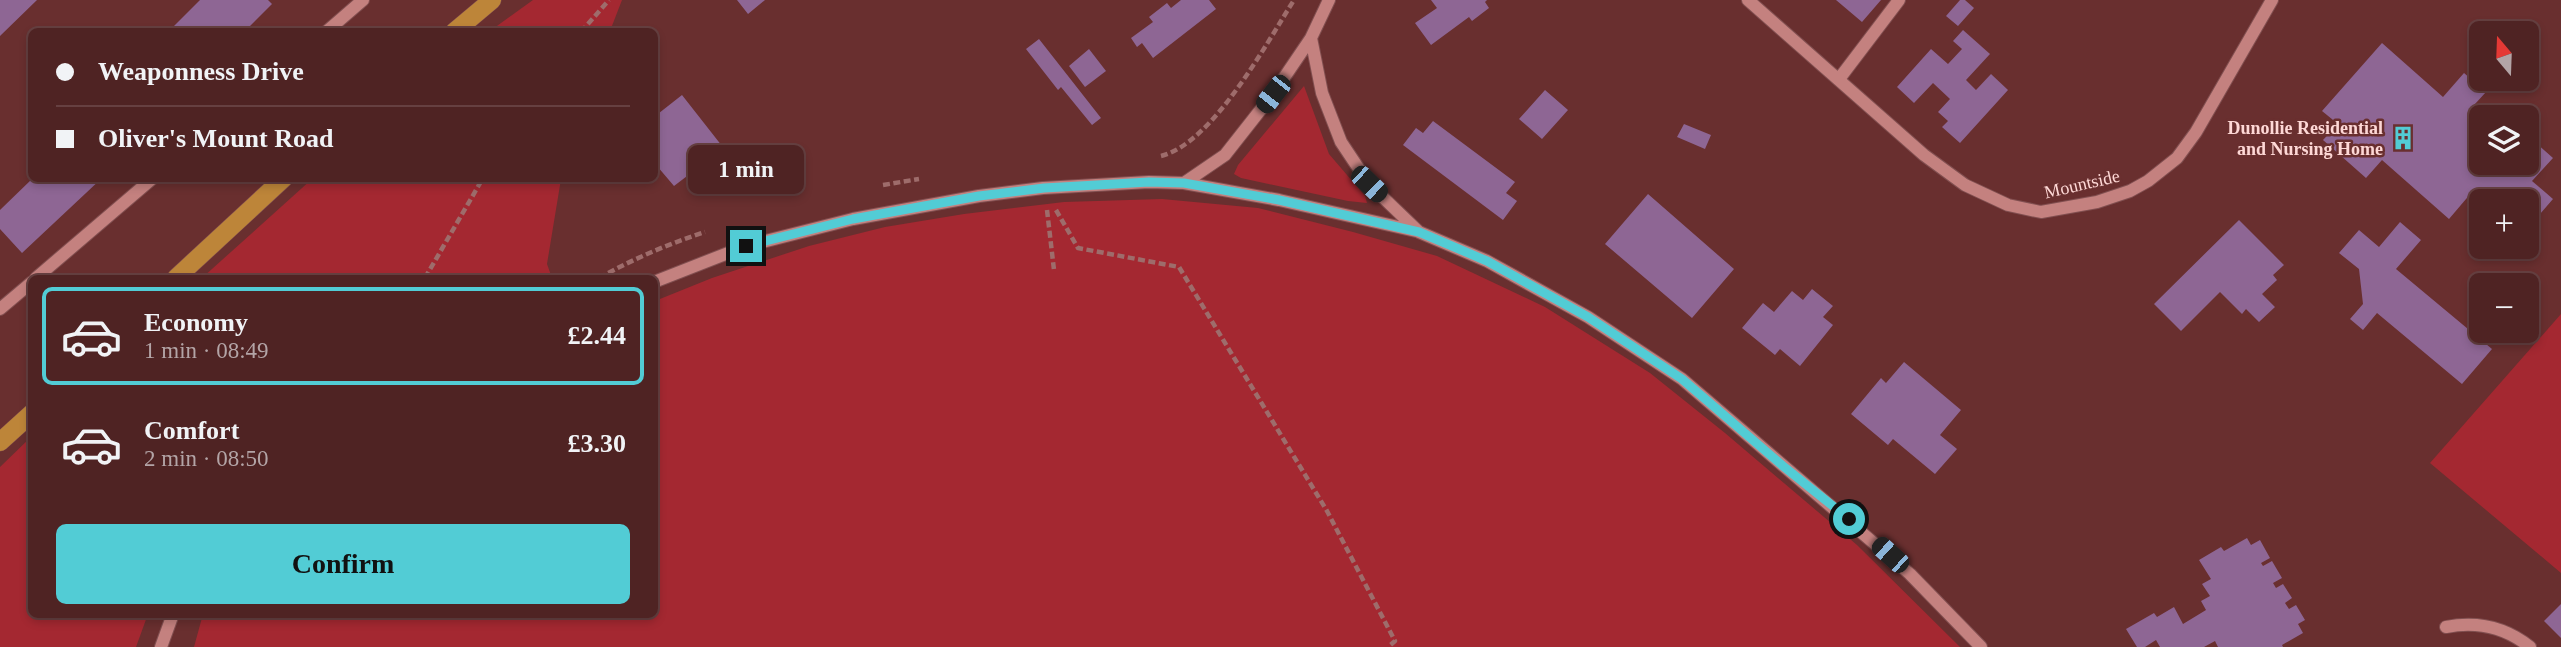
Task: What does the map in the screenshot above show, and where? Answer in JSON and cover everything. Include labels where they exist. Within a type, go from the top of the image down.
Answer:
[{"type":"main road","points":[[459,28],[492,0]]},
{"type":"main road","points":[[179,275],[280,182]]},
{"type":"main road","points":[[0,442],[28,417]]},
{"type":"street","points":[[331,28],[363,0]]},
{"type":"street","points":[[1184,183],[1225,155],[1273,94],[1311,38],[1329,0]]},
{"type":"street","name":"Mountside","points":[[1748,0],[1924,155],[1965,186],[2008,205],[2041,212],[2066,209],[2130,191],[2148,181],[2177,158],[2196,132],[2272,0]]},
{"type":"street","points":[[1839,79],[1899,0]]},
{"type":"street","points":[[1311,38],[1322,93],[1340,142],[1369,184],[1419,232]]},
{"type":"street","points":[[40,275],[148,182]]},
{"type":"street","points":[[658,280],[746,246],[853,219],[979,196],[1044,188],[1149,182],[1184,183],[1279,200],[1419,232],[1487,261],[1588,317],[1682,379],[1910,574],[1981,647]]},
{"type":"street","points":[[0,309],[28,285]]},
{"type":"street","points":[[161,647],[172,618]]},
{"type":"street","points":[[2446,627],[2460,624],[2484,625],[2504,631],[2530,647]]},
{"type":"path","points":[[584,28],[609,0]]},
{"type":"path","points":[[1157,157],[1166,155],[1195,138],[1217,114],[1294,0]]},
{"type":"path","points":[[879,186],[927,178]]},
{"type":"path","points":[[428,275],[481,182]]},
{"type":"path","points":[[1044,188],[1054,270]]},
{"type":"path","points":[[1044,188],[1078,248],[1179,267],[1327,511],[1395,641],[1388,647]]},
{"type":"path","points":[[604,275],[677,241],[711,231]]},
{"type":"shaded area","points":[[533,0],[622,0],[611,28],[494,28]]},
{"type":"shaded area","points":[[1304,86],[1329,154],[1365,196],[1367,203],[1241,178],[1234,174],[1238,165]]},
{"type":"shaded area","points":[[309,182],[561,182],[547,264],[551,275],[205,275]]},
{"type":"shaded area","points":[[1162,199],[1258,208],[1437,256],[1545,307],[1650,373],[1725,433],[1857,545],[1960,647],[194,647],[202,618],[658,618],[658,300],[712,278],[809,246],[885,227],[1064,202]]},
{"type":"shaded area","points":[[2561,314],[2561,573],[2430,463],[2536,343],[2539,343],[2539,339]]},
{"type":"shaded area","points":[[28,440],[28,618],[147,618],[136,647],[0,647],[0,467]]},
{"type":"building","points":[[0,0],[37,0],[0,36]]},
{"type":"building","points":[[200,0],[268,0],[272,4],[248,28],[172,28]]},
{"type":"building","points":[[737,0],[765,0],[748,14]]},
{"type":"building","points":[[1181,0],[1209,0],[1216,9],[1153,58],[1142,43],[1137,47],[1131,38],[1153,22],[1149,17],[1167,3],[1171,8]]},
{"type":"building","points":[[1431,0],[1487,0],[1485,2],[1489,8],[1472,21],[1469,17],[1431,45],[1415,23],[1437,8]]},
{"type":"building","points":[[1836,0],[1881,0],[1862,22]]},
{"type":"building","points":[[1960,0],[1965,0],[1974,8],[1958,26],[1946,16]]},
{"type":"building","points":[[1963,30],[1990,54],[1966,80],[1976,90],[1991,74],[2008,90],[1960,143],[1942,127],[1948,121],[1938,112],[1950,99],[1933,83],[1914,103],[1897,87],[1931,49],[1948,64],[1962,49],[1953,41]]},
{"type":"building","points":[[1039,39],[1101,118],[1092,125],[1061,87],[1058,90],[1026,49]]},
{"type":"building","name":"Dunollie Residential and Nursing Home","points":[[2382,43],[2443,97],[2464,73],[2469,77],[2469,91],[2486,92],[2476,105],[2469,105],[2469,175],[2537,175],[2532,181],[2553,199],[2539,215],[2539,189],[2469,189],[2469,196],[2449,219],[2382,160],[2366,178],[2323,140],[2338,124],[2322,111]]},
{"type":"building","points":[[1089,49],[1106,71],[1085,87],[1069,66]]},
{"type":"building","points":[[1545,90],[1568,110],[1542,139],[1519,119]]},
{"type":"building","points":[[682,95],[733,160],[718,172],[713,165],[699,176],[695,170],[674,186],[658,167],[658,114]]},
{"type":"building","points":[[1433,121],[1515,182],[1506,193],[1517,201],[1503,220],[1403,145],[1416,128],[1423,133]]},
{"type":"building","points":[[1684,124],[1711,135],[1705,149],[1677,137]]},
{"type":"building","name":"Dunollie Residential and Nursing Home","points":[[2539,146],[2553,158],[2539,173]]},
{"type":"building","points":[[29,182],[98,182],[22,253],[0,229],[0,210]]},
{"type":"building","points":[[1648,194],[1734,269],[1692,318],[1605,244]]},
{"type":"building","points":[[2239,220],[2284,265],[2273,275],[2277,280],[2262,294],[2275,307],[2259,322],[2246,309],[2242,314],[2220,292],[2181,331],[2154,304]]},
{"type":"building","points":[[2400,222],[2421,240],[2396,269],[2469,330],[2469,343],[2485,343],[2492,349],[2462,384],[2377,313],[2363,330],[2350,319],[2363,304],[2359,269],[2339,253],[2359,230],[2379,247]]},
{"type":"building","points":[[1812,289],[1833,306],[1823,317],[1833,325],[1800,366],[1780,349],[1775,355],[1742,328],[1763,303],[1774,312],[1792,291],[1803,300]]},
{"type":"building","points":[[1904,362],[1961,410],[1940,435],[1957,449],[1935,474],[1893,439],[1888,445],[1851,414],[1881,378],[1886,383]]},
{"type":"building","points":[[2247,538],[2251,545],[2260,540],[2270,558],[2261,563],[2263,566],[2272,561],[2282,578],[2273,583],[2276,588],[2283,584],[2292,598],[2285,603],[2289,609],[2296,605],[2305,620],[2298,624],[2303,633],[2282,645],[2283,647],[2218,647],[2215,641],[2204,647],[2160,647],[2156,640],[2145,647],[2137,647],[2126,629],[2154,613],[2157,617],[2174,607],[2183,624],[2206,610],[2201,601],[2210,596],[2202,584],[2211,579],[2199,560],[2221,547],[2224,551]]},
{"type":"building","points":[[2561,604],[2561,638],[2544,621]]},
{"type":"place","name":"Dunollie Residential and Nursing Home","points":[[2403,138]]},
{"type":"route","points":[[746,246],[853,219],[979,196],[1044,188],[1149,182],[1184,183],[1279,200],[1419,232],[1487,261],[1588,317],[1682,379],[1849,519]]}]
